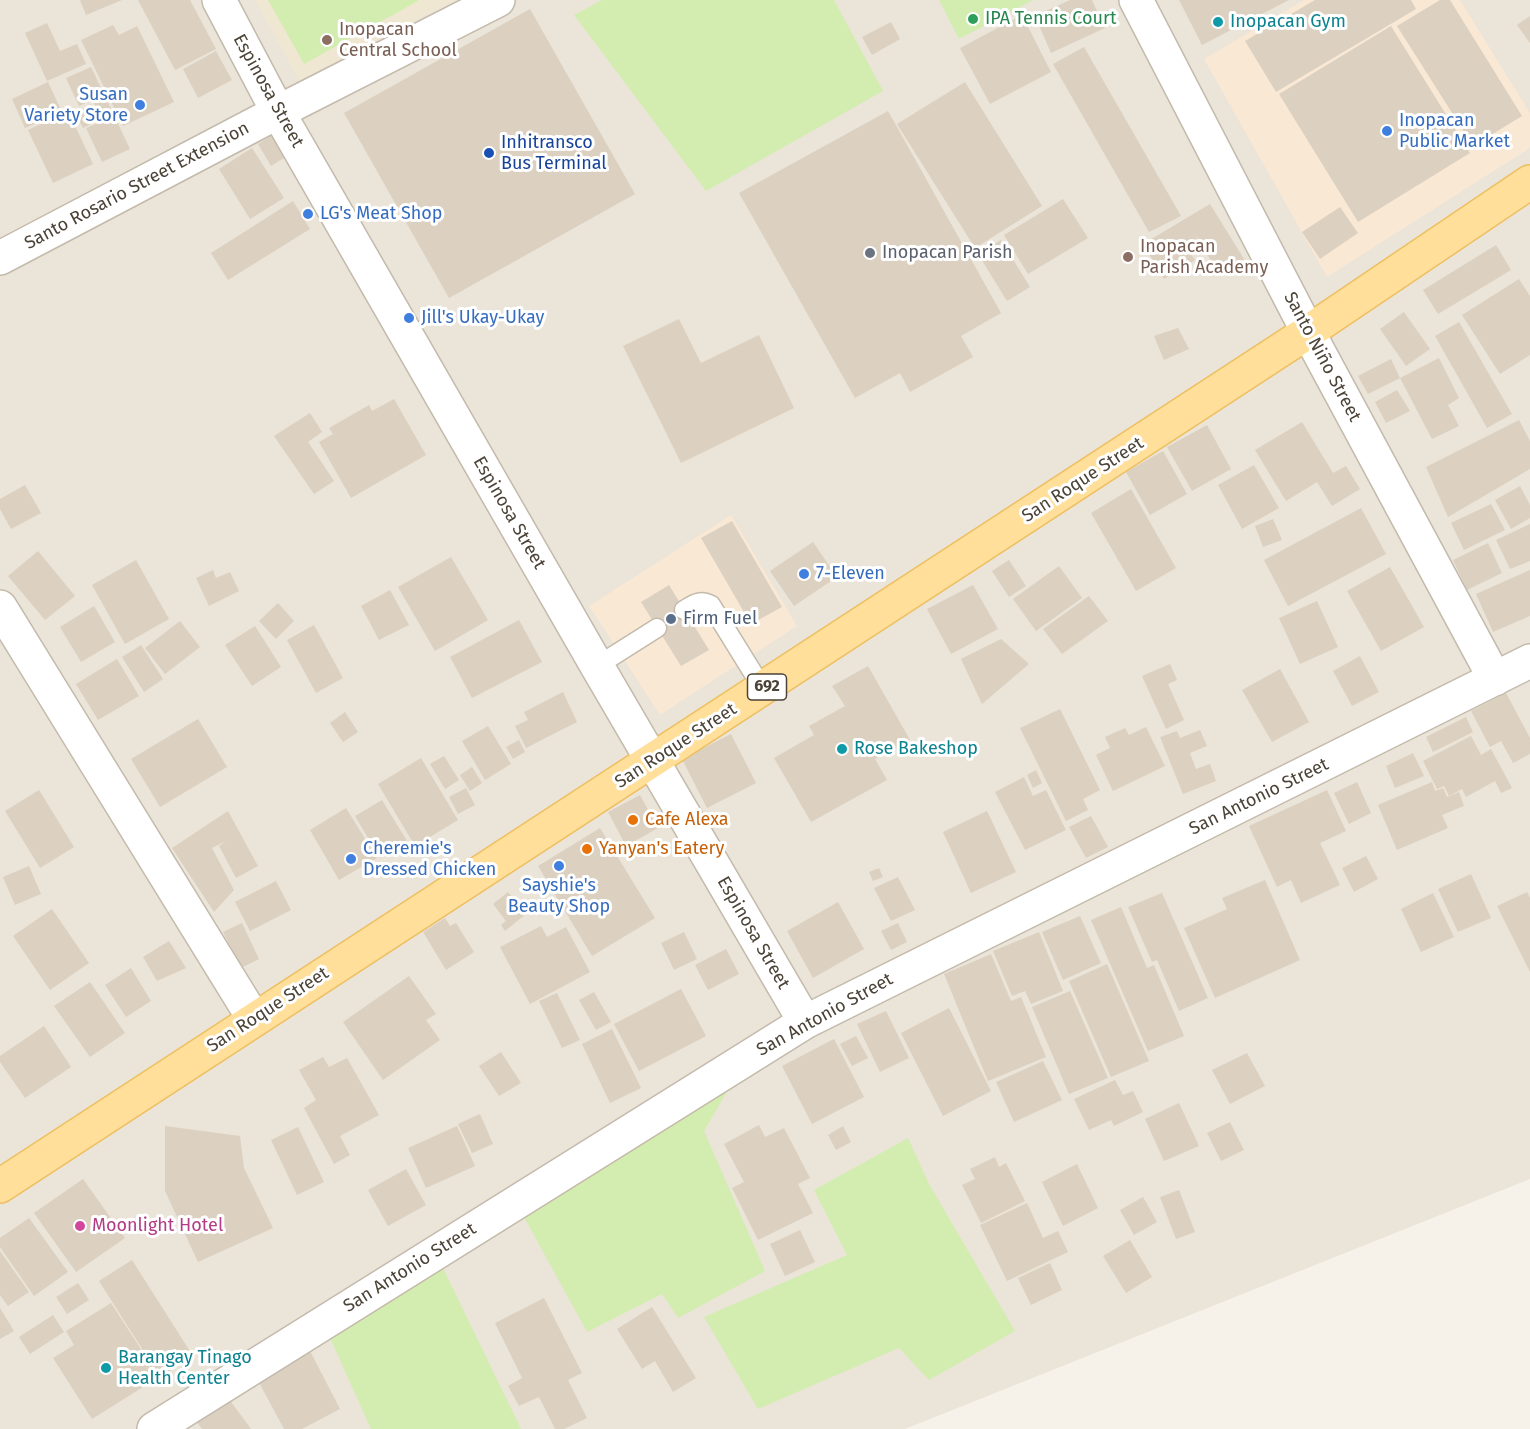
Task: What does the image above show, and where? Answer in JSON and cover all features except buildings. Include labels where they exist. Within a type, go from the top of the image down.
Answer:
[{"type":"main road","name":"San Roque Street","points":[[0,1186],[1308,332],[1530,182]]},
{"type":"street","name":"Espinosa Street","points":[[219,0],[278,112],[805,1022]]},
{"type":"street","name":"Santo Rosario Street Extension","points":[[0,258],[498,0]]},
{"type":"street","name":"Santo Niño Street","points":[[1136,0],[1308,332],[1495,680]]},
{"type":"street","points":[[0,607],[254,1019]]},
{"type":"street","name":"San Antonio Street","points":[[154,1429],[805,1022],[1530,661]]},
{"type":"lane","points":[[684,610],[697,602],[704,601],[711,605],[763,689]]},
{"type":"lane","points":[[597,666],[657,627]]},
{"type":"shaded area","points":[[0,0],[1530,0],[1530,1179],[905,1429],[0,1429]]},
{"type":"shaded area","name":"Inopacan Central School","points":[[255,0],[455,0],[299,80]]},
{"type":"shaded area","name":"Inopacan Public Market","points":[[1304,0],[1460,0],[1530,113],[1530,148],[1327,277],[1204,59]]},
{"type":"shaded area","points":[[731,515],[797,626],[660,715],[589,606]]},
{"type":"green space","name":"Inopacan Central School","points":[[268,0],[417,0],[418,1],[304,64]]},
{"type":"green space","points":[[602,0],[834,0],[883,91],[706,191],[574,15]]},
{"type":"green space","name":"IPA Tennis Court","points":[[939,0],[1033,0],[959,39]]},
{"type":"green space","points":[[735,1078],[704,1131],[765,1271],[678,1318],[662,1294],[587,1332],[518,1206]]},
{"type":"green space","points":[[908,1138],[929,1184],[1015,1331],[929,1380],[899,1348],[758,1409],[704,1317],[847,1255],[814,1190]]},
{"type":"green space","points":[[440,1262],[521,1429],[371,1429],[326,1329]]},
{"type":"place","name":"IPA Tennis Court","points":[[973,19]]},
{"type":"place","name":"Inopacan Gym","points":[[1218,22]]},
{"type":"place","name":"Inopacan Central School","points":[[327,40]]},
{"type":"place","name":"Susan Variety Store","points":[[140,105]]},
{"type":"place","name":"Inopacan Public Market","points":[[1387,131]]},
{"type":"place","name":"Inhitransco Bus Terminal","points":[[489,153]]},
{"type":"place","name":"LG's Meat Shop","points":[[308,214]]},
{"type":"place","name":"Inopacan Parish","points":[[870,253]]},
{"type":"place","name":"Inopacan Parish Academy","points":[[1128,257]]},
{"type":"place","name":"Jill's Ukay-Ukay","points":[[409,318]]},
{"type":"place","name":"7-Eleven","points":[[804,574]]},
{"type":"place","name":"Firm Fuel","points":[[671,619]]},
{"type":"place","name":"Rose Bakeshop","points":[[842,749]]},
{"type":"place","name":"Cafe Alexa","points":[[633,820]]},
{"type":"place","name":"Yanyan's Eatery","points":[[587,849]]},
{"type":"place","name":"Cheremie's Dressed Chicken","points":[[351,859]]},
{"type":"place","name":"Sayshie's Beauty Shop","points":[[559,866]]},
{"type":"place","name":"Moonlight Hotel","points":[[80,1226]]},
{"type":"place","name":"Barangay Tinago Health Center","points":[[106,1368]]}]
